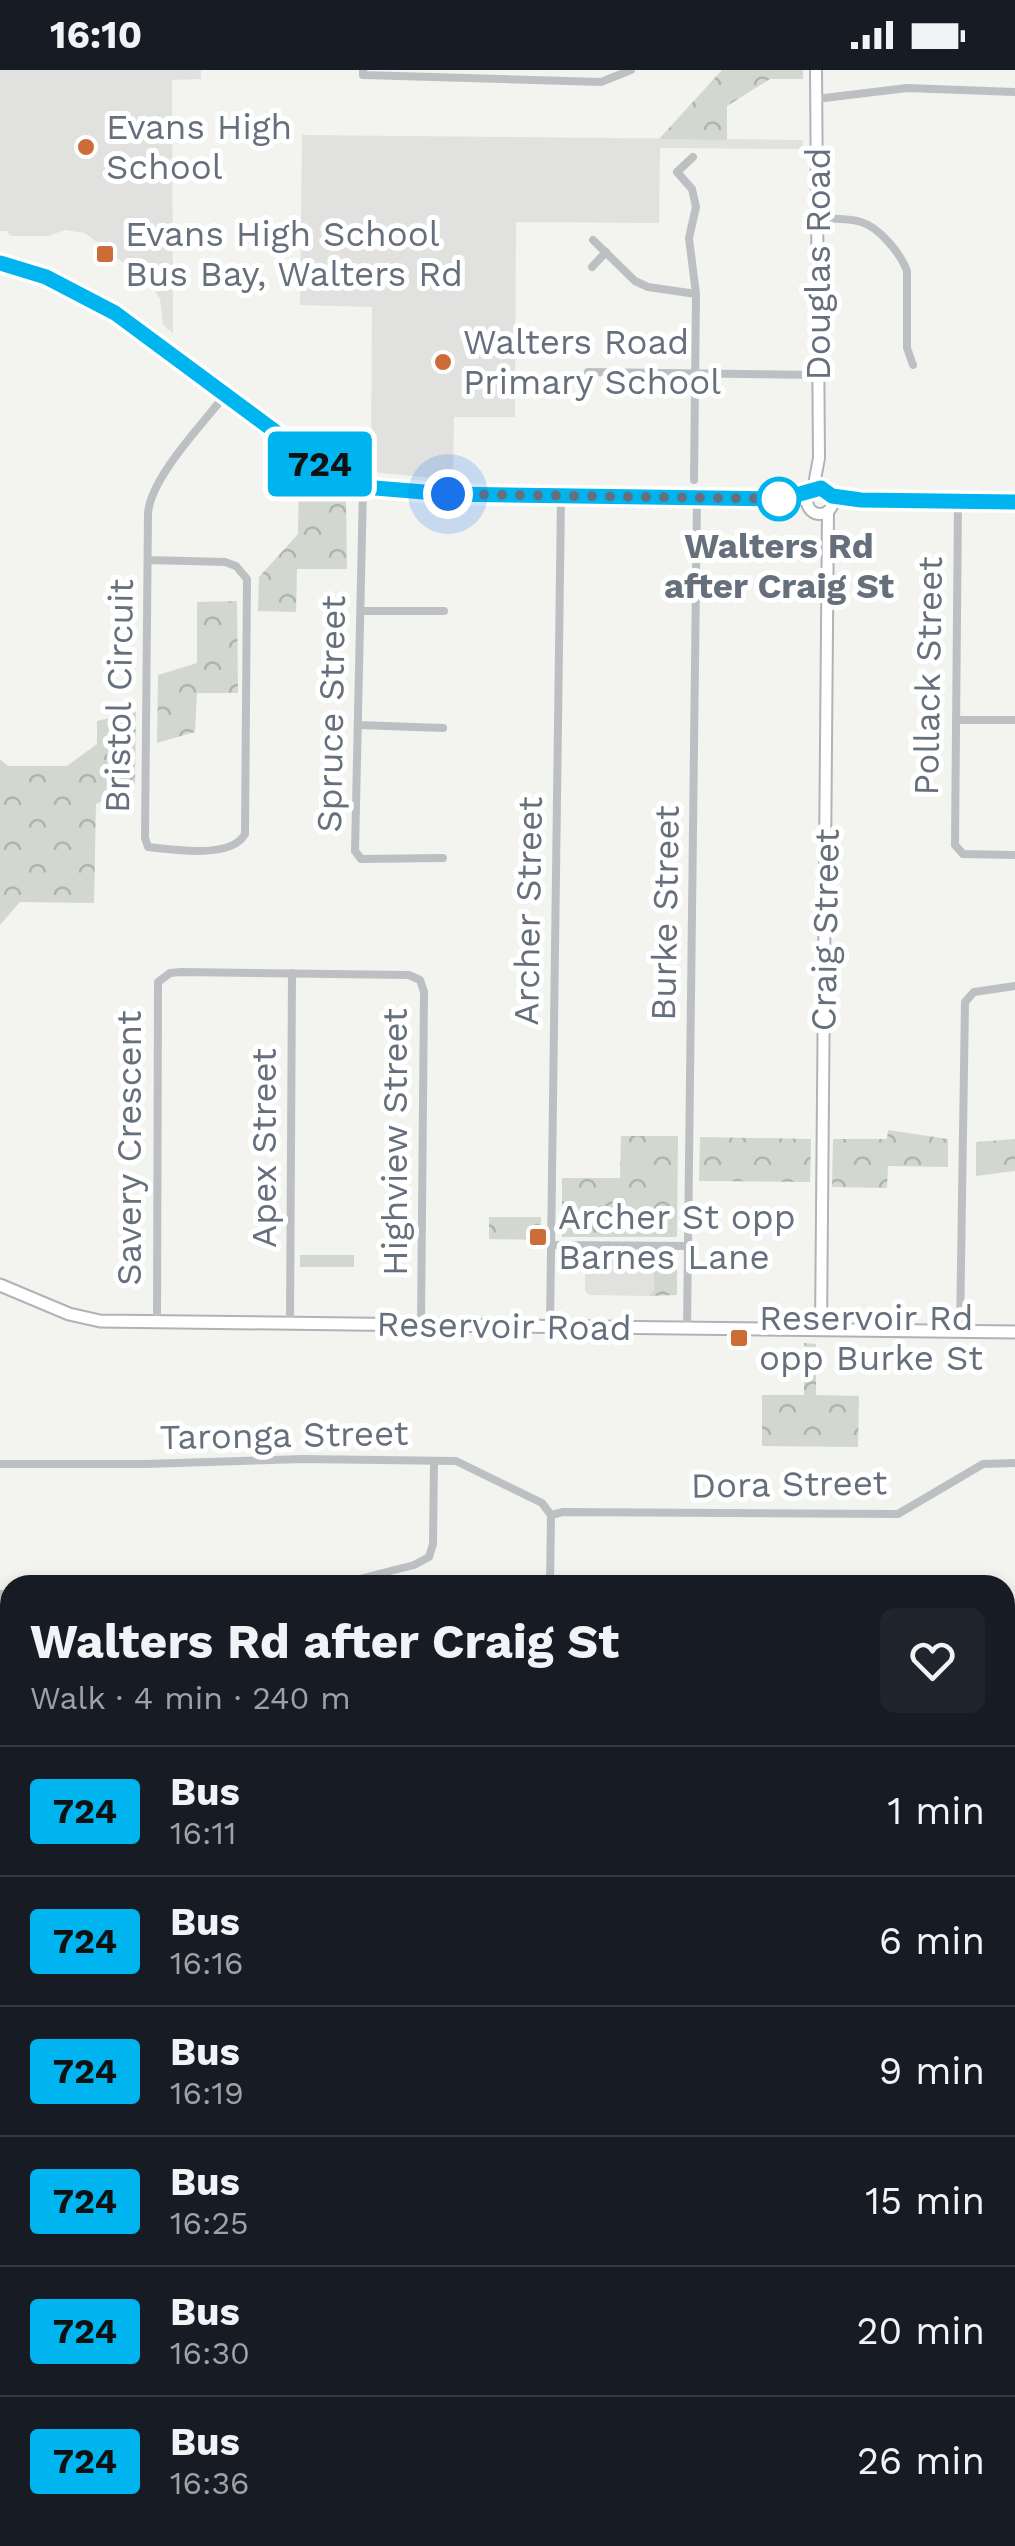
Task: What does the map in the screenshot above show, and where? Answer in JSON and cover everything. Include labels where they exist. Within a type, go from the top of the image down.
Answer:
[{"type":"main road","name":"Reservoir Road","points":[[0,1285],[88,1319],[1015,1332]]},
{"type":"street","points":[[363,70],[363,75],[476,73],[601,82],[632,70]]},
{"type":"street","name":"Douglas Road","points":[[816,70],[818,458],[823,498]]},
{"type":"street","points":[[816,100],[906,88],[1015,92]]},
{"type":"street","points":[[693,157],[677,172],[695,196],[689,251],[696,294],[694,480]]},
{"type":"street","points":[[818,218],[860,221],[873,227],[904,261],[907,348],[913,365]]},
{"type":"street","points":[[594,240],[635,281],[648,287],[696,294]]},
{"type":"street","points":[[592,267],[606,252]]},
{"type":"street","points":[[0,262],[46,277],[115,313],[321,464],[363,487],[409,493],[1015,502]]},
{"type":"street","points":[[588,372],[818,375]]},
{"type":"street","name":"Bristol Circuit","points":[[148,560],[230,563],[242,570],[246,579],[244,834],[239,844],[227,850],[148,847],[144,838],[148,560],[152,496],[224,395]]},
{"type":"street","name":"Spruce Street","points":[[363,487],[354,850],[361,859],[443,858]]},
{"type":"street","name":"Archer Street","points":[[550,1326],[561,496]]},
{"type":"street","name":"Burke Street","points":[[688,1328],[697,498]]},
{"type":"street","points":[[813,510],[823,498]]},
{"type":"street","points":[[813,510],[823,498]]},
{"type":"street","name":"Craig Street","points":[[821,1330],[828,530],[823,498]]},
{"type":"street","points":[[782,499],[813,510],[828,530]]},
{"type":"street","name":"Pollack Street","points":[[958,501],[954,840],[957,850],[967,854],[1015,855]]},
{"type":"street","points":[[360,611],[444,610]]},
{"type":"street","points":[[956,720],[1015,720]]},
{"type":"street","points":[[358,725],[443,728]]},
{"type":"street","name":"Highview Street","points":[[162,977],[180,972],[409,975],[420,980],[424,992],[421,1324]]},
{"type":"street","name":"Apex Street","points":[[290,1324],[292,974]]},
{"type":"street","name":"Savery Crescent","points":[[157,1322],[156,992],[162,977]]},
{"type":"street","points":[[960,1332],[965,1002],[974,992],[1015,986]]},
{"type":"street","points":[[551,1245],[688,1246]]},
{"type":"street","name":"Taronga Street","points":[[0,1464],[302,1459],[465,1463],[542,1502],[552,1515]]},
{"type":"street","points":[[375,1575],[429,1557],[434,1544],[434,1461]]},
{"type":"street","name":"Dora Street","points":[[552,1515],[898,1514],[983,1464],[1015,1464]]},
{"type":"street","points":[[550,1575],[552,1515]]},
{"type":"shaded area","name":"Evans High School","points":[[0,70],[201,70],[201,79],[172,80],[173,333],[163,325],[160,299],[150,283],[85,233],[65,230],[48,236],[10,236],[7,231],[0,231]]},
{"type":"shaded area","name":"Walters Road Primary School","points":[[302,135],[803,140],[803,149],[660,148],[659,223],[516,222],[515,417],[454,417],[453,480],[371,472],[372,307],[300,305]]},
{"type":"shaded area","points":[[585,1252],[654,1253],[654,1290],[649,1296],[589,1295],[585,1291]]},
{"type":"green space","points":[[722,70],[803,70],[803,79],[770,79],[727,106],[727,140],[659,139]]},
{"type":"green space","points":[[299,468],[346,496],[347,569],[297,569],[296,612],[258,611],[259,577],[298,534]]},
{"type":"green space","points":[[237,601],[238,693],[197,693],[195,732],[157,743],[158,675],[197,663],[197,602]]},
{"type":"green space","points":[[136,712],[135,785],[96,804],[94,903],[20,902],[0,925],[0,759],[8,766],[67,766],[97,744],[97,721]]},
{"type":"green space","points":[[888,1130],[948,1139],[948,1167],[888,1166],[887,1188],[832,1187],[833,1139],[887,1139]]},
{"type":"green space","points":[[621,1136],[678,1136],[677,1237],[562,1237],[562,1178],[620,1178]]},
{"type":"green space","points":[[700,1137],[811,1139],[810,1182],[699,1181]]},
{"type":"green space","points":[[1015,1139],[1015,1171],[976,1176],[976,1142]]},
{"type":"green space","points":[[489,1217],[541,1217],[540,1240],[489,1239]]},
{"type":"green space","points":[[654,1253],[677,1253],[677,1295],[649,1296],[654,1290]]},
{"type":"green space","points":[[300,1255],[354,1255],[354,1267],[300,1267]]},
{"type":"green space","points":[[804,1343],[816,1344],[816,1395],[859,1396],[858,1447],[762,1446],[762,1395],[804,1395]]},
{"type":"bus line","name":"724","points":[[0,263],[46,277],[115,313],[300,450],[363,487],[409,493],[782,499],[821,488],[832,496],[861,500],[1015,502]]},
{"type":"place","name":"Evans High School","points":[[86,147]]},
{"type":"place","name":"Evans High School Bus Bay, Walters Rd","points":[[105,254]]},
{"type":"place","name":"Walters Road Primary School","points":[[443,362]]},
{"type":"place","name":"Walters Rd after Craig St","points":[[779,499]]},
{"type":"place","name":"Archer St opp Barnes Lane","points":[[538,1237]]},
{"type":"place","name":"Reservoir Rd opp Burke St","points":[[739,1338]]},
{"type":"route","points":[[448,494],[779,499]]}]
